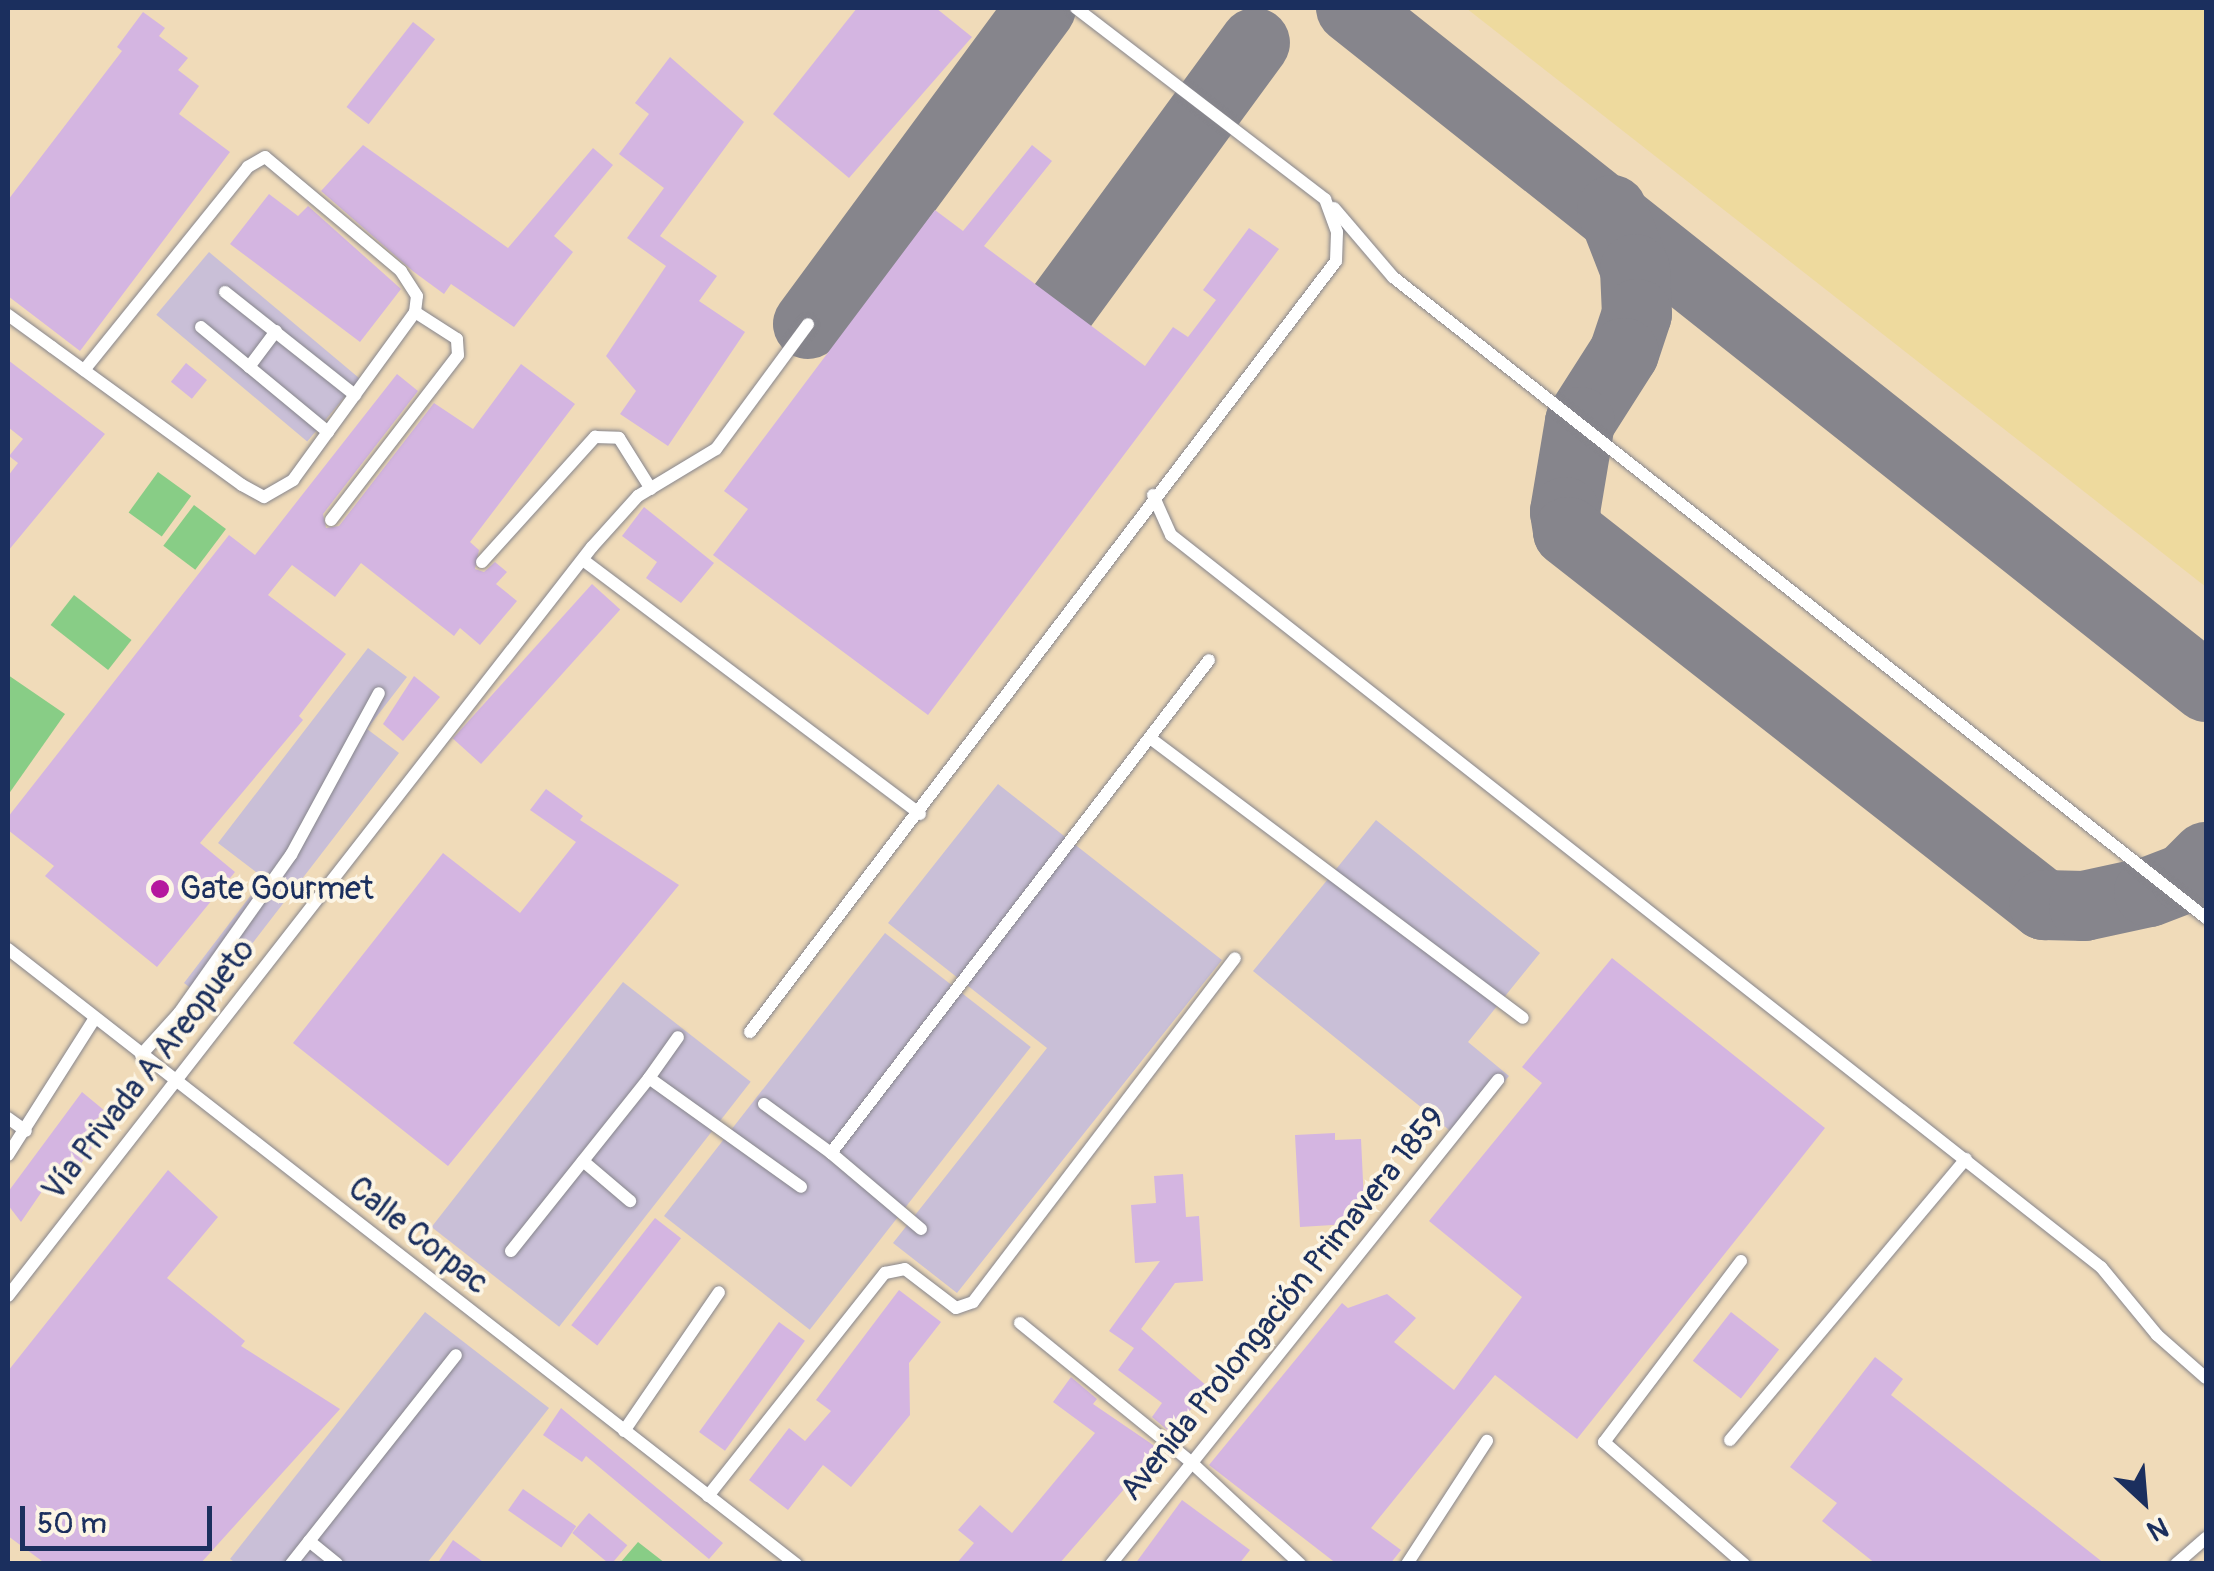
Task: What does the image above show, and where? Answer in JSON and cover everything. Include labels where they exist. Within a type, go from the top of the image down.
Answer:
[{"type":"lane","points":[[1076,8],[1326,199],[1392,278],[2206,918]]},
{"type":"lane","points":[[8,314],[55,343],[84,370],[264,497],[281,493],[328,432],[415,312],[417,296],[401,271],[265,157],[248,167],[84,370]]},
{"type":"lane","points":[[750,1032],[920,814],[1153,496],[1331,272],[1338,247],[1326,199]]},
{"type":"lane","points":[[225,292],[355,396]]},
{"type":"lane","points":[[331,520],[458,356],[457,339],[415,312]]},
{"type":"lane","name":"Vía Privada A Areopueto","points":[[8,1296],[582,560],[651,489],[716,448],[808,324]]},
{"type":"lane","points":[[201,326],[328,432]]},
{"type":"lane","points":[[249,367],[276,331]]},
{"type":"lane","points":[[482,562],[594,438],[619,438],[651,489]]},
{"type":"lane","points":[[1153,496],[1171,535],[2102,1266],[2157,1335],[2206,1378]]},
{"type":"lane","points":[[582,560],[920,814]]},
{"type":"lane","points":[[831,1153],[1209,660]]},
{"type":"lane","points":[[141,1055],[291,855],[379,693]]},
{"type":"lane","points":[[1150,738],[1523,1018]]},
{"type":"lane","name":"Calle Corpac","points":[[8,949],[796,1564]]},
{"type":"lane","points":[[708,1496],[885,1273],[905,1270],[956,1308],[973,1302],[1234,958]]},
{"type":"lane","points":[[8,1155],[95,1018]]},
{"type":"lane","points":[[512,1251],[678,1037]]},
{"type":"lane","points":[[649,1078],[801,1187]]},
{"type":"lane","name":"Avenida Prolongación Primavera 1859","points":[[1111,1564],[1498,1080]]},
{"type":"lane","points":[[764,1104],[831,1153],[920,1229]]},
{"type":"lane","points":[[8,1118],[26,1132]]},
{"type":"lane","points":[[583,1160],[630,1201]]},
{"type":"lane","points":[[1730,1440],[1966,1160]]},
{"type":"lane","points":[[1741,1261],[1604,1442],[1744,1564]]},
{"type":"lane","points":[[624,1431],[719,1292]]},
{"type":"lane","points":[[1020,1323],[1192,1463],[1300,1564]]},
{"type":"lane","points":[[291,1564],[456,1356]]},
{"type":"lane","points":[[1407,1564],[1487,1441]]},
{"type":"lane","points":[[2176,1564],[2206,1538]]},
{"type":"lane","points":[[309,1541],[337,1564]]},
{"type":"shaded area","points":[[209,252],[360,379],[307,441],[156,315]]},
{"type":"shaded area","points":[[368,648],[407,677],[367,729],[399,753],[208,1001],[184,983],[264,878],[218,843]]},
{"type":"shaded area","points":[[998,784],[1222,960],[957,1293],[893,1243],[1047,1048],[888,923]]},
{"type":"shaded area","points":[[1376,820],[1540,953],[1468,1042],[1509,1076],[1459,1138],[1253,971]]},
{"type":"shaded area","points":[[885,933],[1031,1047],[810,1330],[664,1216]]},
{"type":"shaded area","points":[[623,982],[751,1082],[559,1327],[432,1227]]},
{"type":"shaded area","points":[[425,1312],[549,1408],[427,1563],[237,1564],[230,1559]]},
{"type":"green space","points":[[158,472],[191,496],[162,537],[129,512]]},
{"type":"green space","points":[[194,505],[226,529],[195,570],[163,546]]},
{"type":"green space","points":[[74,595],[132,640],[108,670],[51,625]]},
{"type":"green space","points":[[8,675],[65,714],[8,795]]},
{"type":"green space","points":[[638,1542],[665,1563],[620,1563]]},
{"type":"sand","points":[[1466,8],[2206,8],[2206,587]]},
{"type":"building","points":[[857,8],[936,8],[972,37],[849,178],[773,114]]},
{"type":"building","points":[[143,12],[165,28],[159,36],[188,58],[178,70],[199,86],[179,114],[230,152],[80,351],[8,296],[8,200],[122,51],[117,47]]},
{"type":"building","points":[[413,22],[435,39],[369,124],[347,107]]},
{"type":"building","points":[[670,57],[744,122],[660,236],[717,276],[699,301],[745,332],[668,446],[620,414],[636,391],[606,356],[666,266],[627,238],[664,188],[619,154],[649,114],[635,103]]},
{"type":"building","points":[[363,145],[508,248],[593,148],[613,165],[554,236],[573,252],[514,327],[451,284],[444,294],[321,191]]},
{"type":"building","points":[[1032,145],[1052,161],[984,246],[1145,366],[1173,327],[1188,337],[1216,300],[1203,290],[1249,228],[1279,249],[928,715],[713,555],[748,509],[724,491],[935,210],[963,231]]},
{"type":"building","points":[[269,194],[298,216],[308,206],[401,289],[360,342],[230,244]]},
{"type":"building","points":[[8,360],[105,434],[8,551],[8,476],[18,463],[9,456],[23,439],[8,427]]},
{"type":"building","points":[[186,363],[207,380],[192,399],[171,382]]},
{"type":"building","points":[[521,364],[575,404],[470,542],[479,550],[475,569],[484,572],[495,562],[507,572],[496,584],[517,601],[480,645],[460,628],[454,636],[361,563],[335,597],[292,565],[268,595],[346,654],[299,716],[303,720],[200,843],[235,872],[157,967],[45,876],[54,866],[8,830],[8,817],[229,535],[255,555],[397,374],[418,391],[323,514],[326,528],[339,526],[434,403],[473,429]]},
{"type":"building","points":[[644,507],[714,563],[681,603],[646,578],[657,562],[622,536]]},
{"type":"building","points":[[592,584],[620,609],[481,764],[453,739]]},
{"type":"building","points":[[414,676],[440,697],[403,741],[383,724]]},
{"type":"building","points":[[546,789],[583,816],[580,820],[679,885],[448,1166],[293,1043],[443,853],[520,913],[576,842],[530,810]]},
{"type":"building","points":[[1612,958],[1825,1128],[1577,1439],[1495,1375],[1371,1528],[1401,1550],[1390,1564],[1337,1564],[1209,1465],[1342,1303],[1348,1308],[1387,1294],[1416,1318],[1394,1342],[1454,1390],[1522,1297],[1429,1221],[1542,1083],[1522,1067]]},
{"type":"building","points":[[82,1092],[105,1111],[96,1120],[106,1127],[74,1174],[60,1165],[21,1222],[8,1205],[8,1192]]},
{"type":"building","points":[[1335,1133],[1335,1140],[1361,1139],[1365,1223],[1300,1227],[1295,1135]]},
{"type":"building","points":[[168,1170],[218,1217],[167,1278],[245,1341],[241,1346],[340,1409],[200,1564],[46,1564],[8,1536],[8,1371]]},
{"type":"building","points":[[1183,1174],[1186,1217],[1199,1216],[1203,1281],[1175,1283],[1141,1329],[1208,1387],[1172,1434],[1152,1417],[1162,1403],[1118,1370],[1134,1348],[1109,1331],[1160,1261],[1135,1263],[1131,1205],[1156,1203],[1154,1176]]},
{"type":"building","points":[[655,1218],[681,1238],[597,1345],[571,1325]]},
{"type":"building","points":[[899,1290],[941,1322],[909,1363],[910,1415],[851,1487],[823,1465],[788,1510],[749,1480],[789,1428],[805,1441],[831,1411],[816,1400]]},
{"type":"building","points":[[1731,1312],[1779,1350],[1741,1398],[1693,1361]]},
{"type":"building","points":[[779,1322],[805,1341],[725,1451],[699,1432]]},
{"type":"building","points":[[1875,1357],[1903,1379],[1891,1395],[2105,1564],[1876,1564],[1822,1521],[1837,1503],[1790,1467]]},
{"type":"building","points":[[1071,1377],[1097,1399],[1093,1404],[1159,1449],[1059,1564],[956,1564],[974,1543],[958,1530],[980,1505],[1012,1533],[1095,1433],[1053,1402]]},
{"type":"building","points":[[561,1408],[723,1543],[709,1559],[586,1456],[582,1462],[543,1435]]},
{"type":"building","points":[[523,1489],[576,1526],[561,1548],[508,1510]]},
{"type":"building","points":[[1182,1500],[1250,1550],[1239,1564],[1135,1564]]},
{"type":"building","points":[[589,1513],[627,1545],[609,1564],[572,1533]]},
{"type":"building","points":[[453,1540],[486,1564],[437,1564]]},
{"type":"taxiway","points":[[808,324],[1041,8]]},
{"type":"taxiway","points":[[1351,8],[2206,687]]},
{"type":"taxiway","points":[[1063,305],[1255,43]]},
{"type":"taxiway","points":[[1612,210],[1635,269],[1637,314],[1624,353],[1580,422],[1565,512],[1568,532],[2044,905],[2084,906],[2149,892],[2185,878],[2206,857]]},
{"type":"place","name":"Gate Gourmet","points":[[160,889]]}]
